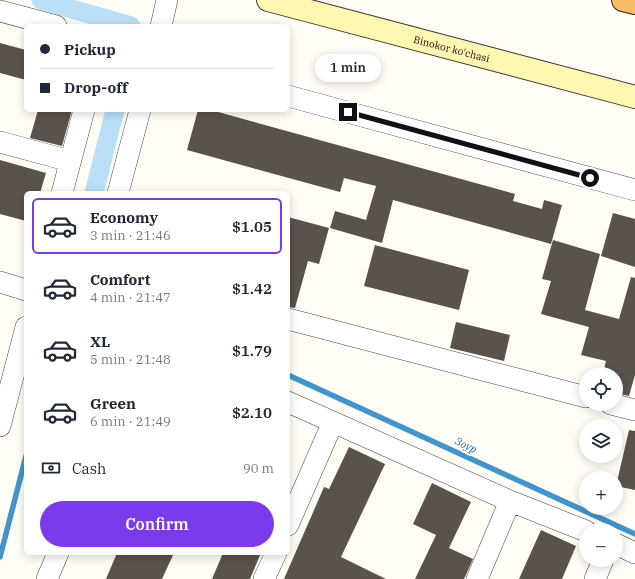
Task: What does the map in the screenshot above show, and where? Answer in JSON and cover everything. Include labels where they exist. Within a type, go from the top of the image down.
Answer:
[{"type":"highway","points":[[623,0],[635,3]]},
{"type":"main road","name":"Binokor ko'chasi","points":[[268,0],[635,96]]},
{"type":"street","points":[[161,24],[167,0]]},
{"type":"street","points":[[0,11],[49,24]]},
{"type":"street","points":[[290,97],[635,190]]},
{"type":"street","points":[[62,191],[83,112]]},
{"type":"street","points":[[119,191],[139,112]]},
{"type":"street","points":[[0,142],[70,161]]},
{"type":"street","points":[[0,282],[24,289]]},
{"type":"street","points":[[290,320],[579,395]]},
{"type":"street","points":[[0,426],[24,336]]},
{"type":"street","points":[[290,403],[510,501],[579,528]]},
{"type":"street","points":[[623,407],[635,410]]},
{"type":"street","points":[[290,520],[333,422]]},
{"type":"street","points":[[477,579],[510,501]]},
{"type":"street","points":[[623,548],[635,554]]},
{"type":"street","points":[[47,579],[57,555]]},
{"type":"street","points":[[264,579],[275,555]]},
{"type":"street","points":[[595,579],[600,567]]},
{"type":"building","points":[[0,43],[24,49],[24,79],[0,73]]},
{"type":"building","points":[[37,112],[71,112],[62,146],[30,138]]},
{"type":"building","points":[[197,112],[218,112],[515,194],[513,201],[542,209],[544,200],[562,205],[551,244],[393,200],[382,243],[330,228],[335,211],[366,220],[376,186],[344,178],[340,192],[187,150]]},
{"type":"building","points":[[0,160],[46,173],[41,191],[24,191],[24,220],[0,214]]},
{"type":"building","points":[[613,213],[635,219],[635,267],[601,256]]},
{"type":"building","points":[[290,218],[329,228],[319,264],[308,261],[295,308],[290,307]]},
{"type":"building","points":[[553,240],[600,254],[585,310],[619,319],[631,277],[635,278],[635,375],[629,396],[623,395],[623,367],[605,367],[606,361],[581,355],[589,327],[541,314],[551,281],[542,279]]},
{"type":"building","points":[[375,245],[469,270],[459,310],[364,286]]},
{"type":"building","points":[[456,322],[510,335],[504,361],[450,348]]},
{"type":"building","points":[[629,430],[635,431],[635,490],[623,487],[623,471],[619,471],[621,463],[623,463],[623,456]]},
{"type":"building","points":[[349,447],[385,464],[341,557],[386,579],[284,579],[324,487],[329,489]]},
{"type":"building","points":[[432,483],[471,502],[449,548],[473,559],[464,579],[415,579],[436,535],[413,524]]},
{"type":"building","points":[[541,530],[576,546],[562,579],[519,579]]},
{"type":"building","points":[[116,555],[173,555],[162,579],[106,579]]},
{"type":"building","points":[[222,555],[260,555],[250,579],[212,579]]},
{"type":"waterway","points":[[41,0],[124,24]]},
{"type":"waterway","points":[[95,191],[114,112]]},
{"type":"waterway","name":"Зоур","points":[[290,376],[635,534]]},
{"type":"waterway","points":[[0,557],[24,464]]},
{"type":"route","points":[[348,112],[590,178]]}]
